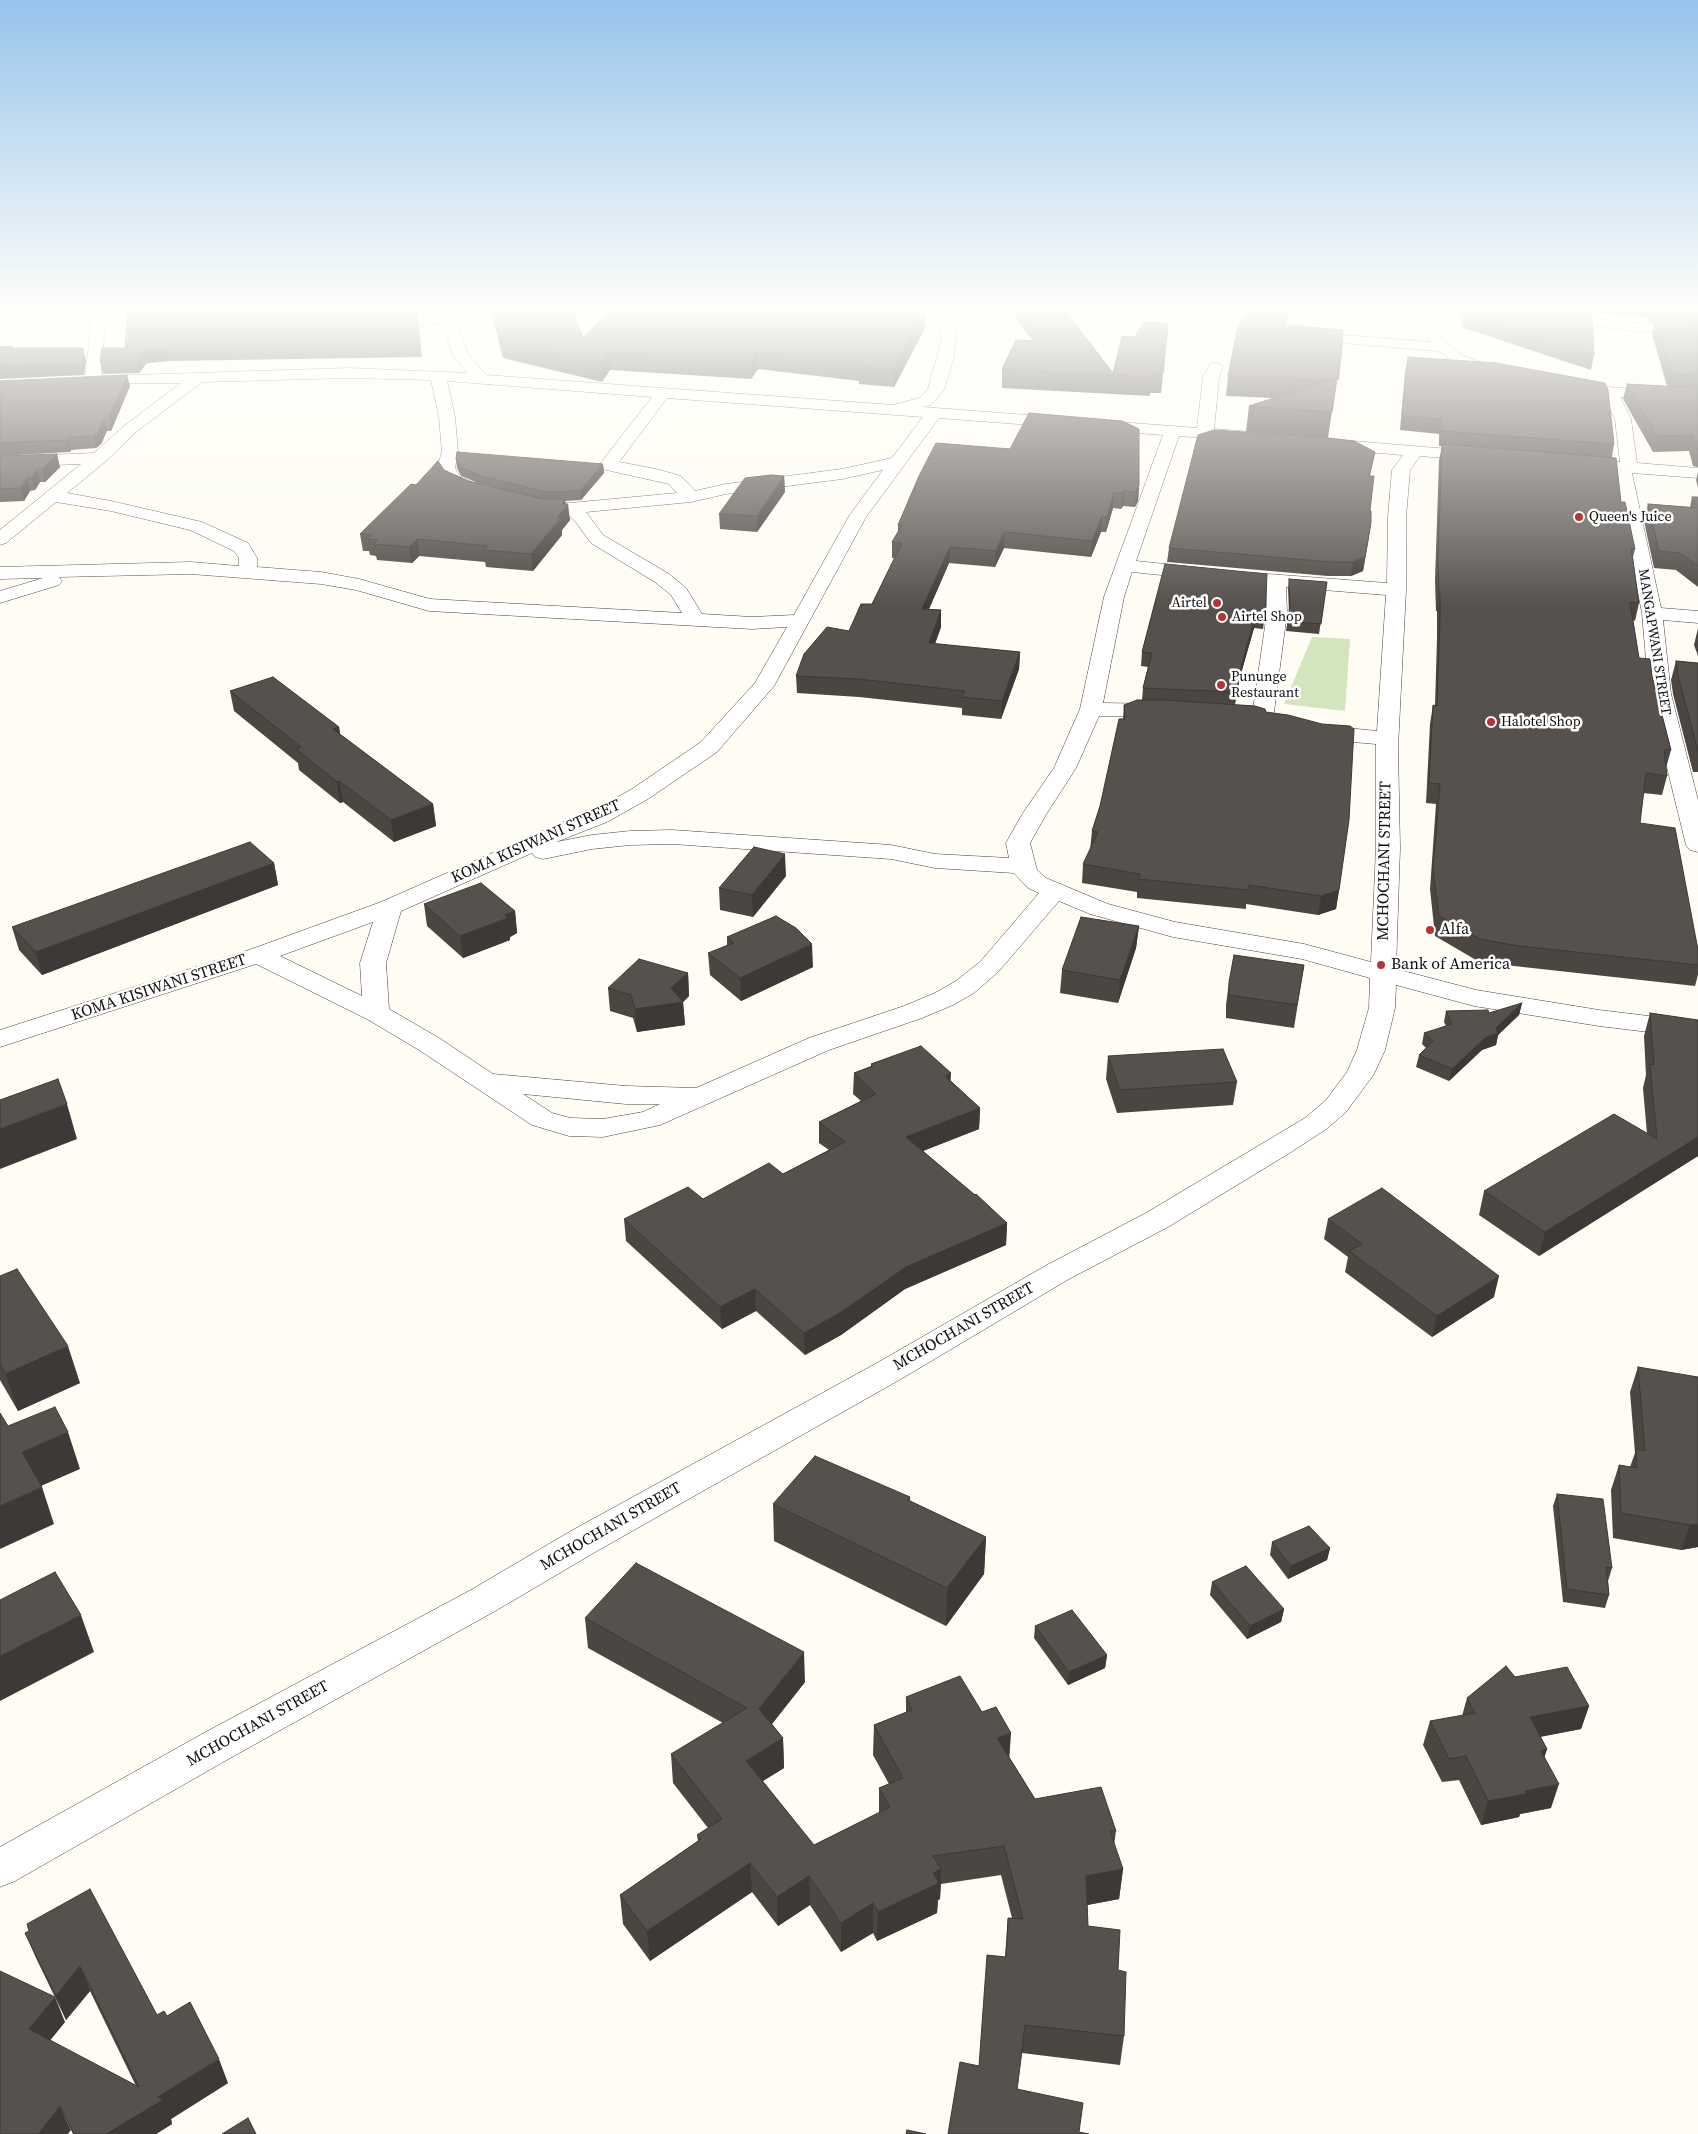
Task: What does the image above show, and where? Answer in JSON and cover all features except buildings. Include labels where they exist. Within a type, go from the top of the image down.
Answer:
[{"type":"street","points":[[0,539],[130,429],[160,407]]},
{"type":"street","points":[[445,407],[450,452],[446,468],[453,480],[493,495]]},
{"type":"street","points":[[653,407],[608,465],[656,474],[675,480],[690,497]]},
{"type":"street","points":[[845,407],[1259,438]]},
{"type":"street","points":[[891,410],[906,407]]},
{"type":"street","points":[[1205,434],[1208,407]]},
{"type":"street","name":"MANGAPWANI STREET","points":[[1617,407],[1623,419],[1626,467],[1652,613],[1660,694],[1698,845]]},
{"type":"street","name":"KOMA KISIWANI STREET","points":[[0,1039],[258,955],[390,907],[566,829],[600,817],[640,794],[709,747],[764,686],[858,516],[934,414]]},
{"type":"street","points":[[1173,431],[1114,597],[1091,709],[1065,768],[1035,813],[1018,843],[1023,866],[1027,874],[1037,883],[1099,908],[1173,929],[1296,950],[1474,998],[1599,1018],[1698,1030]]},
{"type":"street","points":[[1318,443],[1495,458]]},
{"type":"street","name":"MCHOCHANI STREET","points":[[0,1868],[218,1745],[484,1600],[584,1541],[889,1371],[1058,1272],[1157,1220],[1278,1148],[1315,1124],[1336,1106],[1360,1074],[1372,1050],[1382,1008],[1388,848],[1387,740],[1396,590],[1397,517],[1401,470],[1415,451]]},
{"type":"street","points":[[0,462],[98,458]]},
{"type":"street","points":[[519,500],[545,508],[570,508],[690,497],[726,489],[842,474],[898,462]]},
{"type":"street","points":[[1563,463],[1698,473]]},
{"type":"street","points":[[52,496],[112,506],[196,526],[241,548],[248,558],[248,571]]},
{"type":"street","points":[[570,508],[582,517],[597,539],[662,578],[679,592],[696,620]]},
{"type":"street","points":[[1125,566],[1276,581],[1396,590]]},
{"type":"street","points":[[0,573],[191,568],[248,571],[321,578],[359,585],[429,605],[752,623],[801,620]]},
{"type":"street","points":[[0,597],[56,579],[66,572]]},
{"type":"street","points":[[1276,581],[1277,613],[1263,712],[1244,715],[1320,733],[1387,740]]},
{"type":"street","points":[[1652,613],[1698,617]]},
{"type":"street","points":[[1091,709],[1180,711]]},
{"type":"street","points":[[498,860],[592,842],[630,838],[672,837],[891,852],[935,861],[1023,866]]},
{"type":"street","points":[[258,955],[376,1014],[429,1044],[542,1119],[570,1127],[583,1128],[625,1125],[650,1119],[819,1044],[913,1012],[944,999],[965,987],[1005,950],[1054,891]]},
{"type":"street","points":[[376,1014],[374,963],[390,907]]},
{"type":"street","points":[[486,1082],[626,1095],[702,1096]]},
{"type":"green space","points":[[1312,637],[1350,639],[1345,711],[1284,704]]},
{"type":"place","name":"Queen's Juice","points":[[1579,517]]},
{"type":"place","name":"Airtel","points":[[1217,603]]},
{"type":"place","name":"Airtel Shop","points":[[1222,617]]},
{"type":"place","name":"Pununge Restaurant","points":[[1221,685]]},
{"type":"place","name":"Halotel Shop","points":[[1491,722]]},
{"type":"place","name":"Alfa","points":[[1430,930]]},
{"type":"place","name":"Bank of America","points":[[1381,965]]}]
